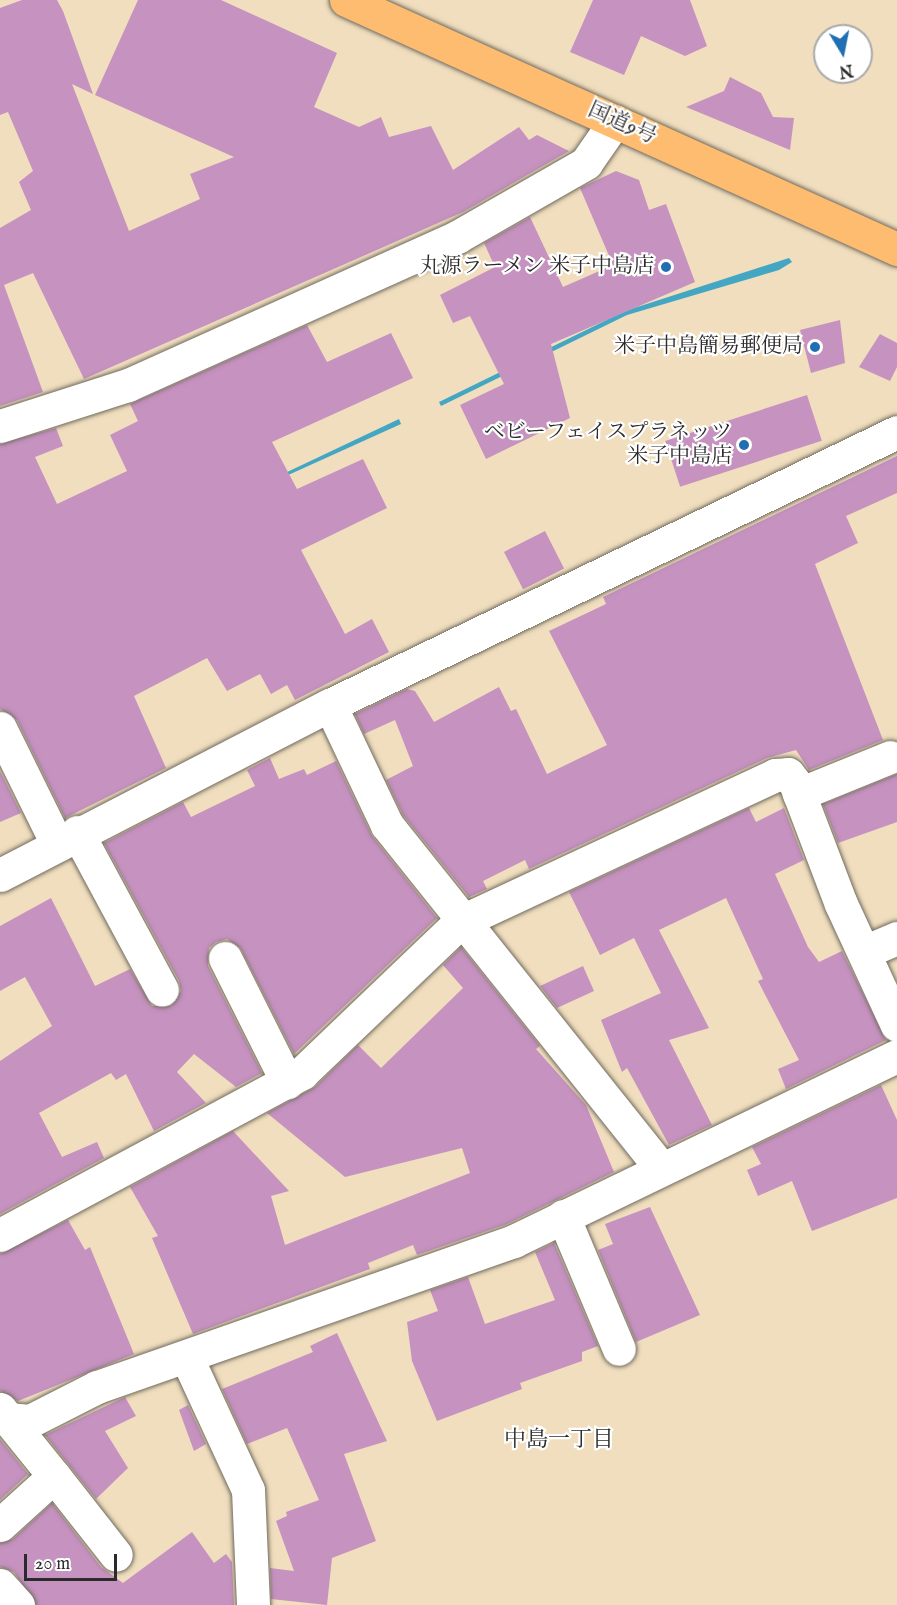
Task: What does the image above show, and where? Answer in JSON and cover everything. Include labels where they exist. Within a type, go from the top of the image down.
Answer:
[{"type":"highway","name":"国道9号","points":[[346,0],[897,249]]},
{"type":"street","points":[[0,426],[128,385],[457,237],[586,163],[615,122]]},
{"type":"street","points":[[0,875],[66,837],[330,705],[897,432]]},
{"type":"street","points":[[330,705],[387,825],[459,922],[659,1166]]},
{"type":"street","points":[[0,728],[162,990]]},
{"type":"street","points":[[799,794],[890,757]]},
{"type":"street","points":[[0,1235],[302,1073],[459,922],[775,775],[788,774],[799,794],[864,952],[897,1025]]},
{"type":"street","points":[[864,952],[897,938]]},
{"type":"street","points":[[225,958],[287,1082]]},
{"type":"street","points":[[4,1414],[30,1421],[97,1387],[187,1358],[514,1241],[659,1166],[897,1056]]},
{"type":"street","points":[[563,1216],[620,1349]]},
{"type":"street","points":[[187,1358],[248,1490],[253,1605]]},
{"type":"street","points":[[4,1414],[116,1555]]},
{"type":"street","points":[[0,1525],[54,1476]]},
{"type":"street","points":[[0,1585],[18,1605]]},
{"type":"water","points":[[789,258],[792,262],[779,270],[627,315],[441,406],[439,402],[625,311]]},
{"type":"water","points":[[399,419],[401,424],[140,542]]},
{"type":"building","points":[[22,0],[57,0],[63,11],[93,94],[72,84],[129,231],[200,199],[190,174],[234,157],[95,95],[138,0],[221,0],[337,53],[314,107],[359,127],[381,117],[389,137],[431,126],[453,170],[519,127],[529,140],[537,135],[569,151],[463,212],[84,379],[33,273],[4,285],[43,392],[0,406],[0,228],[31,210],[19,182],[33,171],[8,112],[0,115],[0,8]]},
{"type":"building","points":[[593,0],[690,0],[707,46],[685,56],[641,36],[624,75],[570,52]]},
{"type":"building","points":[[730,77],[761,93],[773,117],[794,118],[790,150],[686,107],[724,91]]},
{"type":"building","points":[[616,171],[639,180],[649,210],[666,204],[695,282],[551,344],[570,418],[486,459],[460,405],[504,384],[470,316],[453,323],[440,295],[495,267],[484,243],[530,217],[563,287],[613,265],[580,188]]},
{"type":"building","points":[[840,320],[845,363],[811,373],[800,330]]},
{"type":"building","points":[[307,325],[327,362],[391,333],[413,378],[272,442],[297,489],[363,459],[387,508],[301,550],[345,634],[372,619],[389,652],[295,700],[287,685],[271,694],[260,674],[227,691],[207,658],[134,696],[166,768],[65,818],[17,720],[0,709],[0,444],[56,428],[63,446],[35,457],[57,504],[127,471],[110,435],[138,421],[130,404]]},
{"type":"building","points":[[880,334],[897,343],[897,367],[890,381],[859,367]]},
{"type":"building","points":[[807,395],[822,441],[680,487],[665,441]]},
{"type":"building","points":[[897,456],[897,493],[846,516],[858,543],[815,564],[883,740],[809,770],[796,750],[767,758],[529,869],[525,860],[483,881],[487,889],[469,897],[403,815],[386,780],[413,766],[395,720],[364,734],[355,714],[407,689],[415,691],[434,722],[499,687],[511,711],[516,709],[547,774],[607,745],[549,631],[606,604],[603,597]]},
{"type":"building","points":[[545,531],[564,568],[523,589],[504,552]]},
{"type":"building","points":[[270,758],[279,779],[304,769],[307,775],[336,761],[372,836],[437,918],[294,1054],[241,949],[227,939],[216,942],[209,948],[208,966],[262,1073],[236,1087],[194,1054],[177,1072],[206,1103],[154,1131],[126,1074],[116,1080],[111,1073],[39,1113],[62,1157],[97,1142],[104,1158],[0,1214],[0,1061],[52,1026],[25,977],[0,991],[0,926],[51,898],[95,986],[130,969],[152,1006],[171,1006],[181,991],[179,981],[104,843],[183,802],[191,817],[255,786],[247,770]]},
{"type":"building","points":[[0,771],[21,813],[0,822]]},
{"type":"building","points":[[897,774],[897,822],[838,843],[823,804]]},
{"type":"building","points":[[749,808],[756,822],[784,808],[804,860],[775,874],[808,947],[819,962],[842,951],[886,1040],[786,1089],[778,1069],[799,1060],[758,981],[763,979],[726,898],[659,930],[709,1028],[669,1040],[712,1125],[669,1145],[627,1068],[622,1072],[601,1020],[661,993],[634,938],[600,955],[569,892]]},
{"type":"building","points":[[461,947],[540,1046],[536,1049],[586,1105],[614,1172],[507,1224],[417,1255],[413,1245],[368,1263],[370,1269],[193,1334],[152,1238],[158,1236],[130,1187],[233,1131],[289,1191],[271,1196],[285,1245],[470,1173],[462,1148],[345,1177],[267,1113],[315,1087],[358,1045],[381,1068],[463,988],[443,965]]},
{"type":"building","points":[[583,966],[594,991],[557,1008],[540,986]]},
{"type":"building","points":[[881,1085],[897,1120],[897,1198],[812,1231],[792,1181],[758,1196],[747,1170],[761,1164],[752,1147]]},
{"type":"building","points":[[650,1207],[700,1315],[636,1342],[598,1250],[613,1244],[605,1224]]},
{"type":"building","points":[[68,1220],[85,1250],[90,1247],[134,1354],[18,1401],[0,1391],[0,1254]]},
{"type":"building","points":[[554,1243],[598,1346],[582,1352],[582,1361],[520,1383],[522,1389],[437,1421],[412,1361],[407,1322],[438,1311],[430,1290],[468,1277],[485,1324],[555,1300],[535,1252]]},
{"type":"building","points":[[337,1333],[387,1441],[344,1454],[376,1541],[332,1558],[327,1605],[271,1599],[270,1568],[294,1571],[276,1521],[287,1516],[286,1512],[319,1500],[287,1428],[247,1444],[222,1389],[313,1352],[310,1346]]},
{"type":"building","points":[[125,1397],[136,1416],[105,1431],[128,1468],[96,1499],[45,1435]]},
{"type":"building","points":[[188,1405],[206,1444],[194,1451],[179,1410]]},
{"type":"building","points":[[0,1439],[28,1474],[0,1500]]},
{"type":"building","points":[[52,1503],[101,1567],[123,1583],[192,1532],[214,1563],[226,1554],[232,1562],[234,1605],[36,1605],[14,1572],[0,1567],[0,1543],[13,1539]]},
{"type":"place","name":"丸源ラーメン 米子中島店","points":[[666,267]]},
{"type":"place","name":"米子中島簡易郵便局","points":[[815,347]]},
{"type":"place","name":"ベビーフェイスプラネッツ 米子中島店","points":[[744,445]]},
{"type":"district","name":"中島一丁目","points":[[559,1441]]}]
